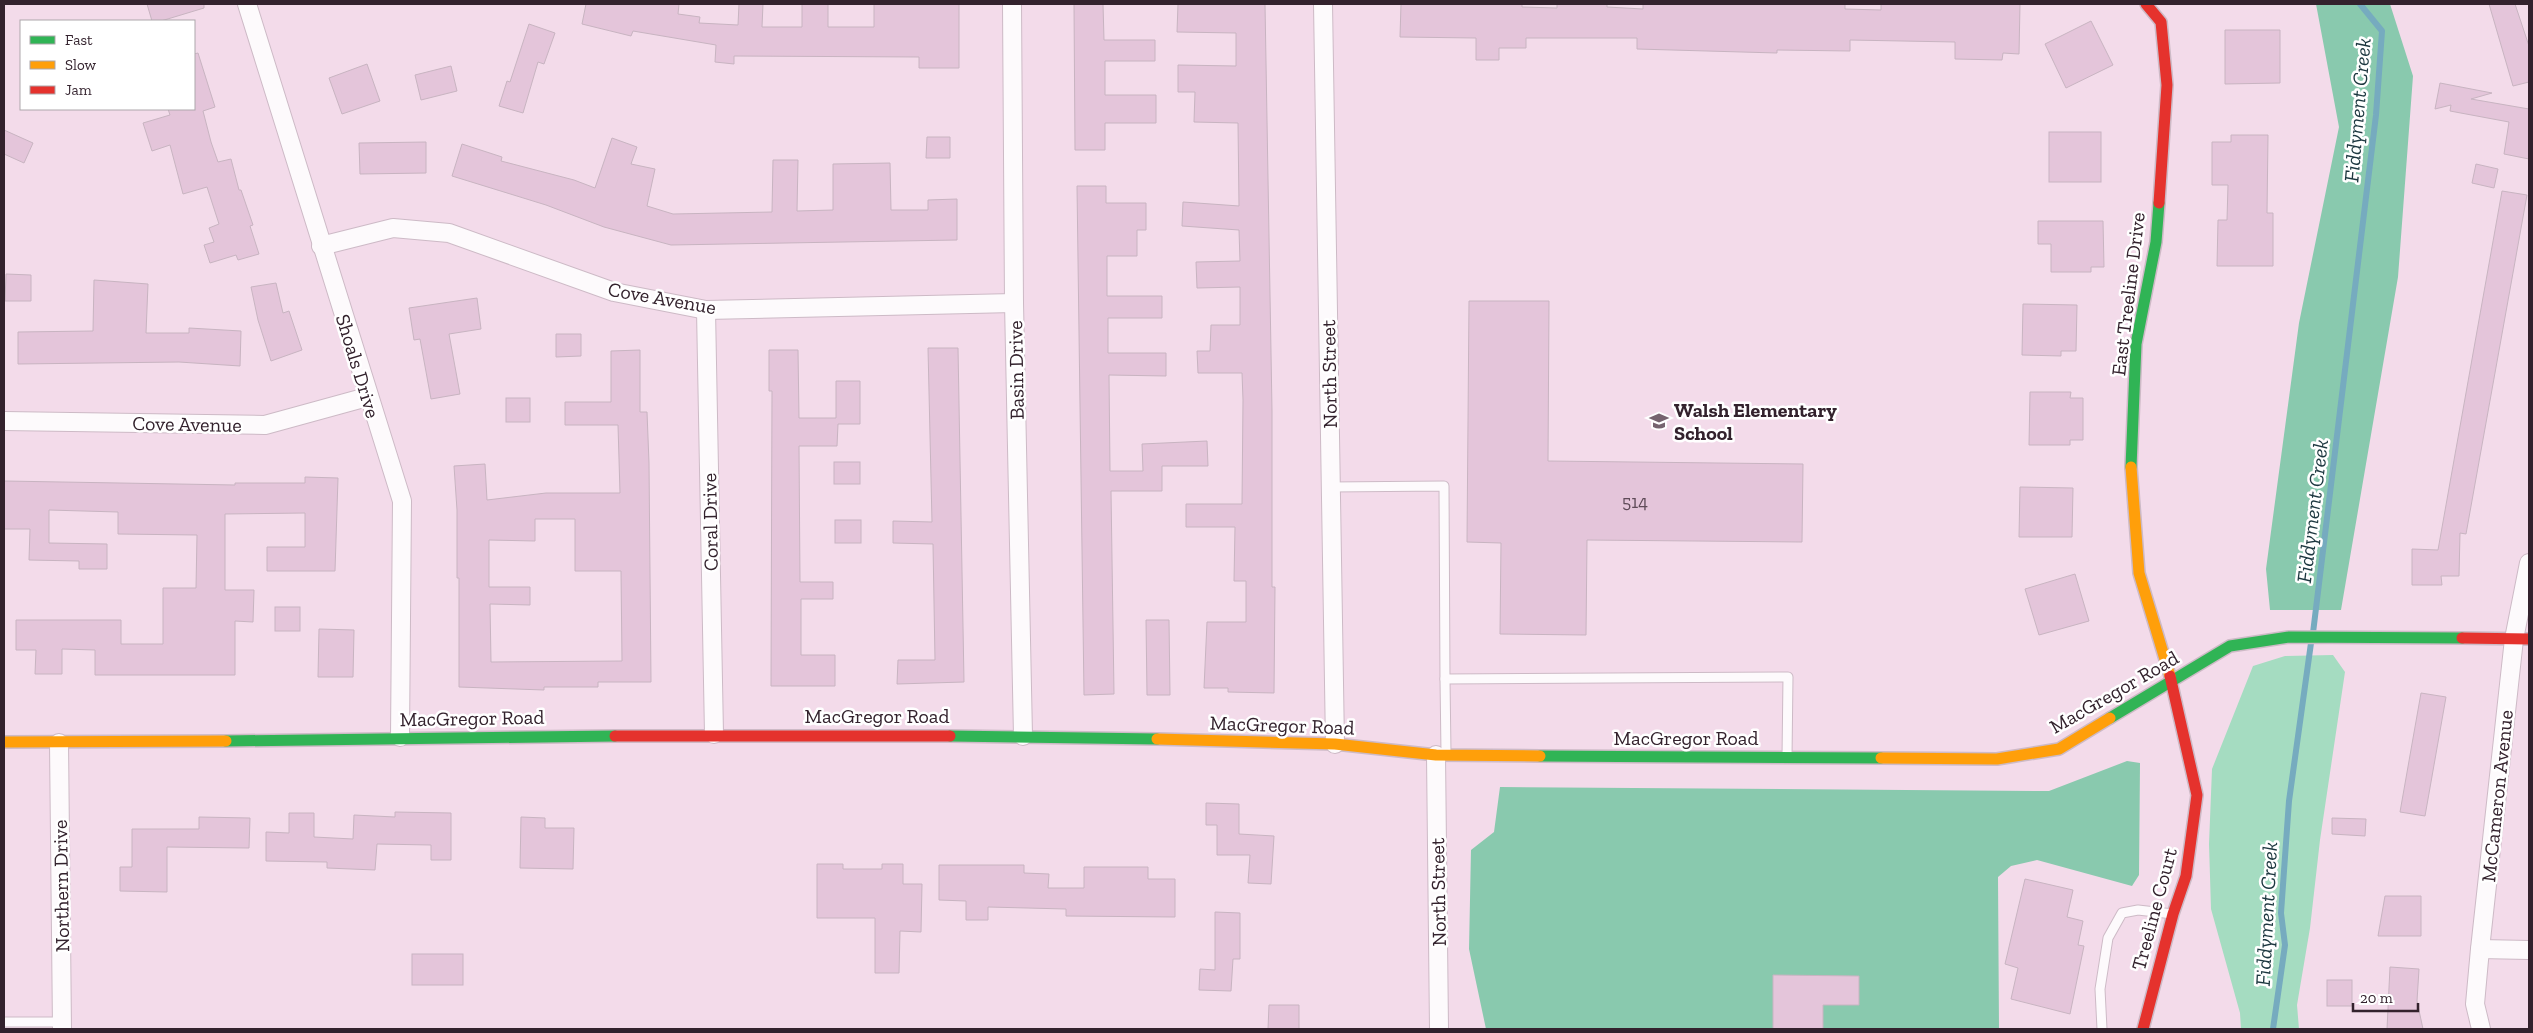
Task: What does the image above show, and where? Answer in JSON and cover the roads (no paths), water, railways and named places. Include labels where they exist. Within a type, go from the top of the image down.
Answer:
[{"type":"street","name":"Shoals Drive","points":[[247,4],[367,397],[402,501],[400,737]]},
{"type":"street","name":"Basin Drive","points":[[1012,4],[1014,303],[1022,736]]},
{"type":"street","name":"North Street","points":[[1323,4],[1335,744]]},
{"type":"street","name":"East Treeline Drive","points":[[2146,4],[2161,22],[2167,85],[2156,242],[2136,344],[2131,464],[2139,573],[2170,681]]},
{"type":"street","name":"Cove Avenue","points":[[321,246],[393,228],[449,233],[614,292],[706,310],[1014,303]]},
{"type":"street","name":"Coral Drive","points":[[706,310],[714,734]]},
{"type":"street","name":"Cove Avenue","points":[[4,421],[265,425],[367,397]]},
{"type":"street","name":"McCameron Avenue","points":[[2481,1029],[2476,1004],[2480,949],[2522,639],[2529,563]]},
{"type":"street","name":"MacGregor Road","points":[[4,742],[59,744],[400,737],[714,734],[1022,736],[1335,744],[1441,755],[1997,759],[2059,749],[2230,646],[2289,638],[2522,639]]},
{"type":"street","name":"Treeline Court","points":[[2143,1029],[2173,914],[2186,876],[2197,795],[2170,681]]},
{"type":"street","name":"Northern Drive","points":[[59,744],[62,1026]]},
{"type":"street","name":"North Street","points":[[1439,1029],[1441,755]]},
{"type":"street","points":[[2480,949],[2529,950]]},
{"type":"lane","points":[[1331,487],[1444,486],[1445,679],[1441,755]]},
{"type":"lane","points":[[1445,679],[1788,677],[1786,757]]},
{"type":"lane","points":[[2102,1029],[2100,989],[2108,938],[2122,913],[2138,910],[2173,914]]},
{"type":"lane","points":[[4,1022],[62,1026]]},
{"type":"waterway","name":"Fiddyment Creek","points":[[2313,633],[2376,115],[2382,31],[2360,4]]},
{"type":"waterway","name":"Fiddyment Creek","points":[[2273,1029],[2285,945],[2281,913],[2289,801],[2311,643]]},
{"type":"place","name":"Walsh Elementary School","points":[[1659,421]]}]
